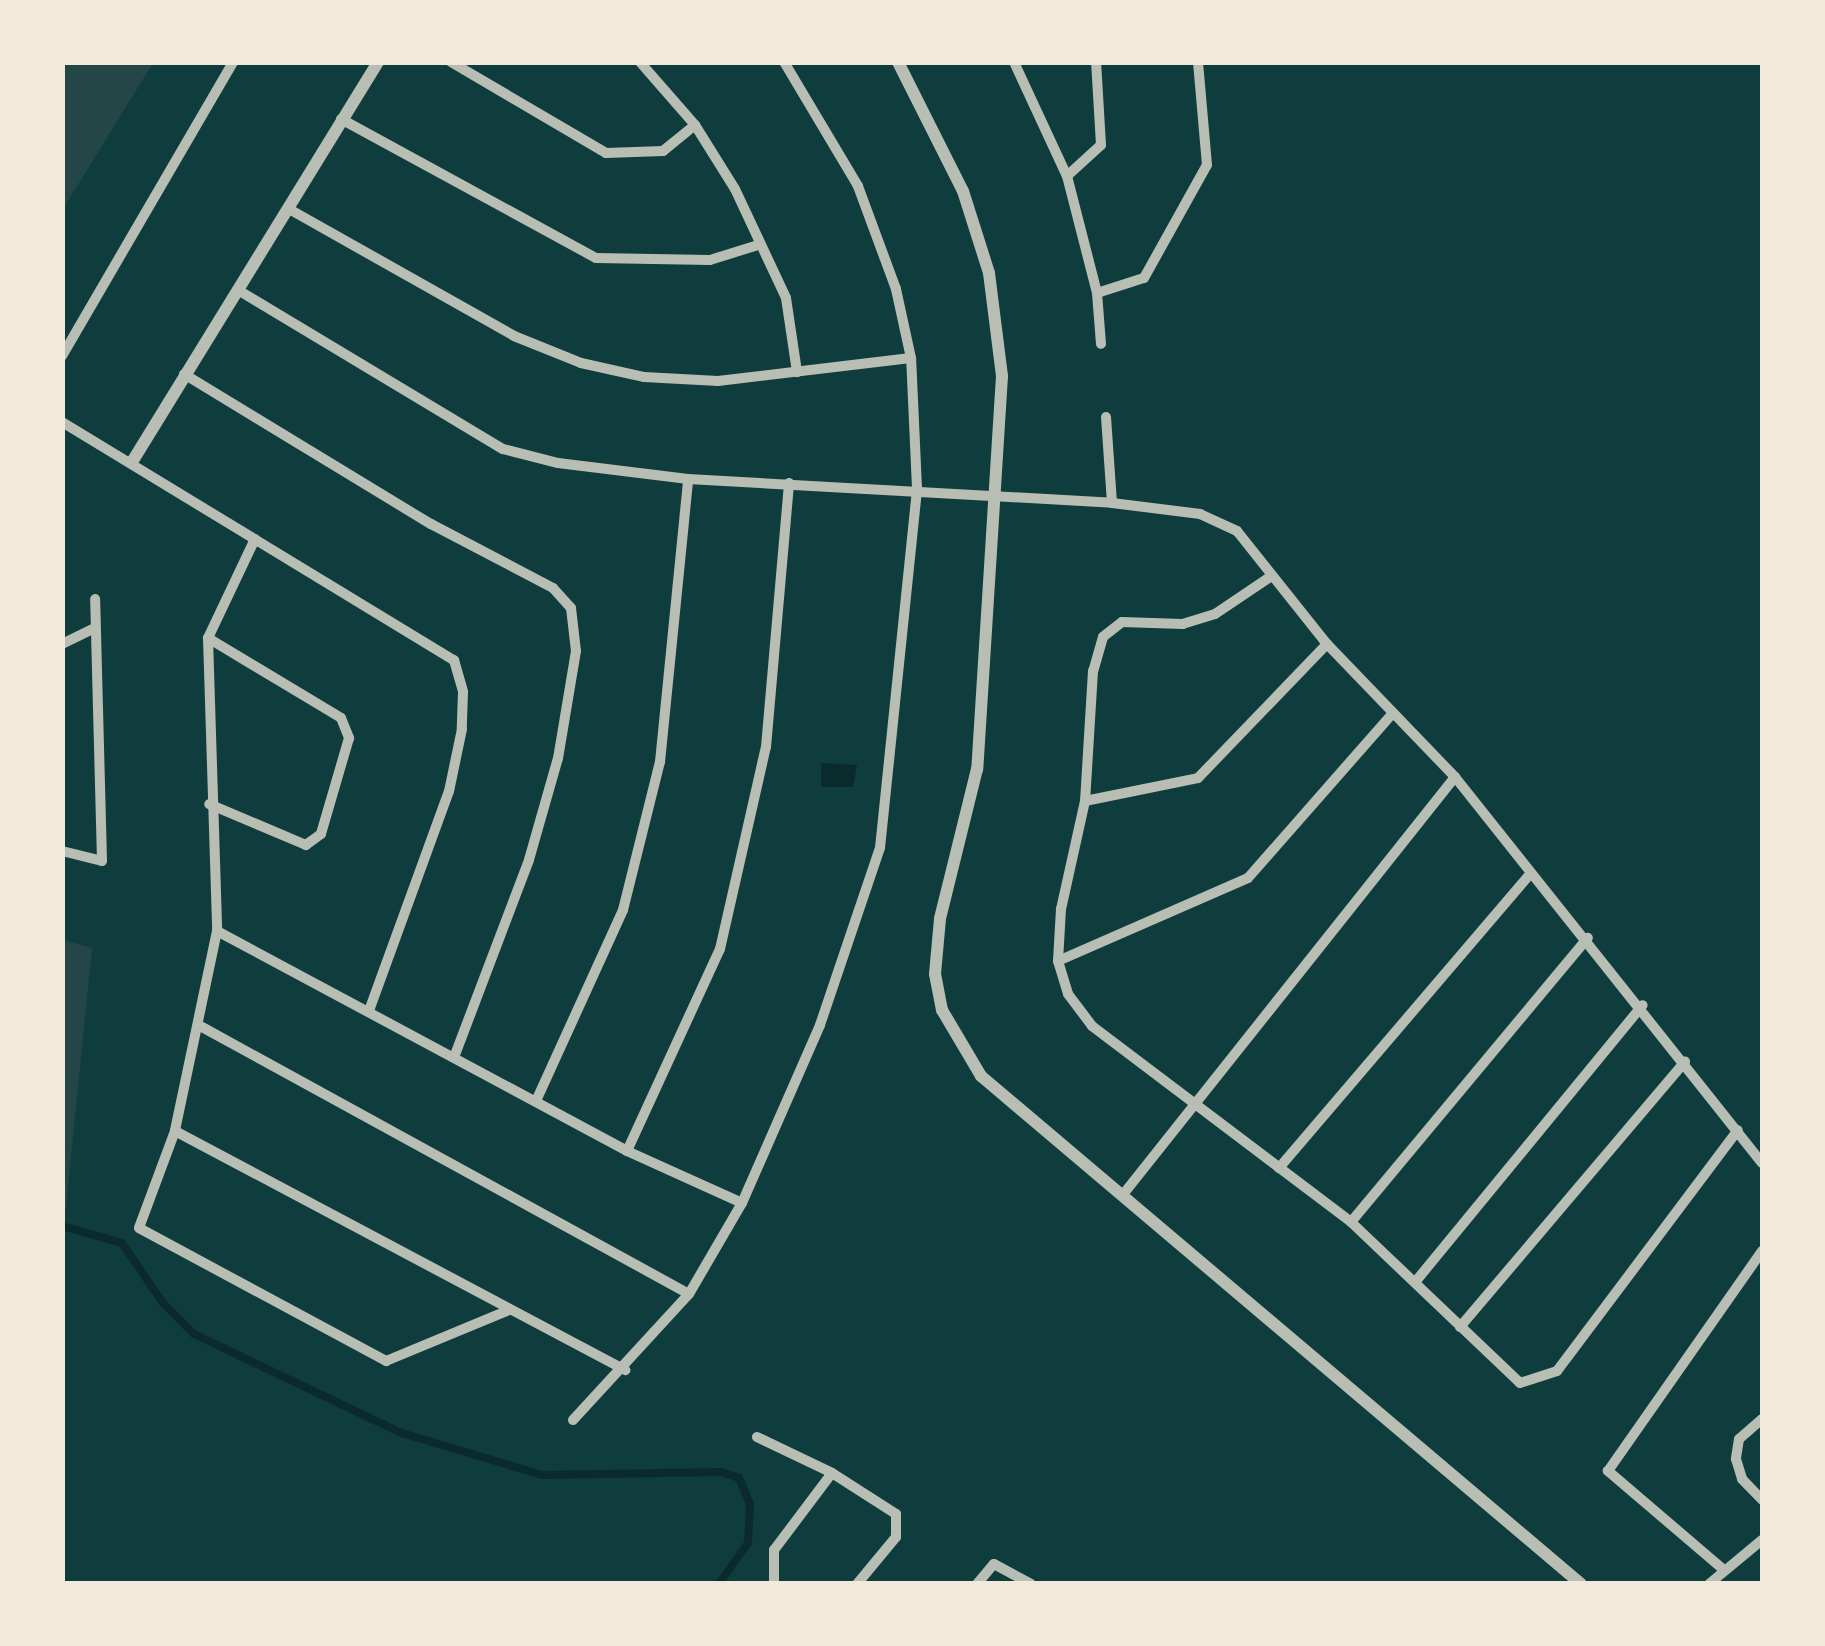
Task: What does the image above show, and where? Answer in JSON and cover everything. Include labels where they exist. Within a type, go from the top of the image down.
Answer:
[{"type":"street","points":[[62,356],[233,62]]},
{"type":"street","points":[[132,462],[378,62]]},
{"type":"street","points":[[451,62],[606,153],[662,150],[695,126]]},
{"type":"street","points":[[640,62],[695,126],[761,244],[786,298],[797,372]]},
{"type":"street","points":[[573,1420],[626,1370],[688,1294],[742,1203],[820,1025],[880,848],[917,488],[910,358],[896,289],[858,186],[784,62]]},
{"type":"street","points":[[898,62],[964,191],[989,273],[1002,376],[999,496],[977,770],[940,919],[935,974],[942,1010],[981,1076],[1125,1192],[1581,1584]]},
{"type":"street","points":[[1014,62],[1067,176],[1098,293],[1101,344]]},
{"type":"street","points":[[1067,176],[1100,145],[1096,62]]},
{"type":"street","points":[[1098,293],[1144,278],[1207,165],[1198,62]]},
{"type":"street","points":[[341,119],[596,258],[710,260],[761,244]]},
{"type":"street","points":[[289,209],[514,336],[581,362],[644,377],[718,381],[910,358]]},
{"type":"street","points":[[238,290],[503,449],[610,473],[917,488],[1112,504],[1200,514],[1236,532],[1327,644],[1455,777],[1529,875],[1588,938],[1642,1005],[1762,1164]]},
{"type":"street","points":[[184,374],[431,524],[553,588],[571,608],[576,651],[558,758],[530,860],[454,1057]]},
{"type":"street","points":[[1106,417],[1112,504]]},
{"type":"street","points":[[62,422],[454,660],[463,692],[449,791],[368,1011]]},
{"type":"street","points":[[536,1101],[623,910],[660,762],[688,479]]},
{"type":"street","points":[[626,1152],[720,949],[766,747],[789,484]]},
{"type":"street","points":[[255,539],[208,638],[209,804],[217,931],[202,1026],[175,1131],[140,1228],[386,1361],[507,1312]]},
{"type":"street","points":[[1270,577],[1215,614],[1183,624],[1122,622],[1104,637],[1093,671],[1085,801],[1061,909],[1058,961],[1068,994],[1092,1026],[1190,1104],[1351,1222],[1520,1382],[1556,1370],[1738,1130]]},
{"type":"street","points":[[62,851],[102,861],[95,599]]},
{"type":"street","points":[[62,644],[96,628]]},
{"type":"street","points":[[208,638],[340,718],[349,738],[321,834],[306,844],[209,804]]},
{"type":"street","points":[[1085,801],[1198,778],[1327,644]]},
{"type":"street","points":[[1058,961],[1248,878],[1392,714]]},
{"type":"street","points":[[1125,1192],[1190,1104],[1455,777]]},
{"type":"street","points":[[1280,1168],[1529,875]]},
{"type":"street","points":[[217,931],[626,1152],[742,1203]]},
{"type":"street","points":[[1351,1222],[1588,938]]},
{"type":"street","points":[[1416,1281],[1642,1005]]},
{"type":"street","points":[[202,1026],[688,1294]]},
{"type":"street","points":[[1460,1327],[1685,1062]]},
{"type":"street","points":[[175,1131],[507,1312],[626,1370]]},
{"type":"street","points":[[1724,1570],[1608,1472],[1762,1251]]},
{"type":"street","points":[[1762,1419],[1740,1439],[1736,1459],[1742,1479],[1762,1500]]},
{"type":"street","points":[[757,1438],[832,1472],[896,1514],[896,1537],[857,1584]]},
{"type":"street","points":[[774,1584],[774,1550],[832,1472]]},
{"type":"street","points":[[1709,1584],[1762,1540]]},
{"type":"street","points":[[977,1584],[994,1564],[1032,1584]]},
{"type":"shaded area","points":[[62,63],[153,63],[63,209]]},
{"type":"shaded area","points":[[821,763],[857,765],[853,787],[821,787]]},
{"type":"shaded area","points":[[62,940],[92,948],[63,1236]]},
{"type":"waterway","points":[[62,1226],[122,1243],[163,1303],[194,1334],[402,1433],[542,1475],[721,1472],[739,1478],[750,1504],[748,1543],[719,1584]]}]
